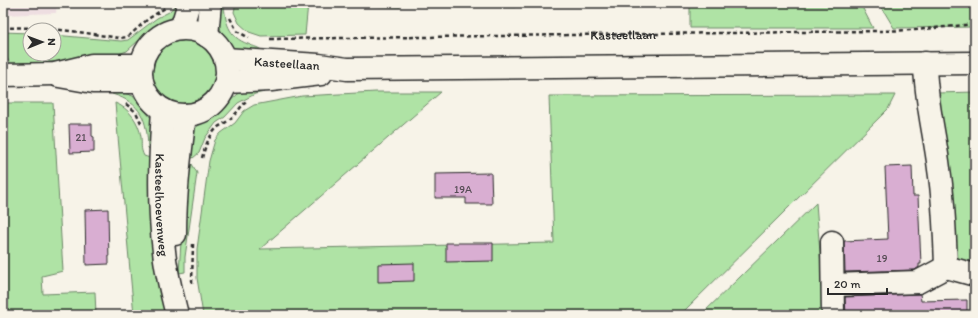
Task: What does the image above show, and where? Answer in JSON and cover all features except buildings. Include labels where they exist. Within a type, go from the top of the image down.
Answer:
[{"type":"street","points":[[181,29],[189,3]]},
{"type":"street","points":[[207,36],[219,8]]},
{"type":"street","points":[[181,29],[199,32],[207,36],[215,42],[225,59],[227,70],[224,89],[215,103],[201,112],[185,115],[170,113],[163,110],[156,105],[145,91],[142,74],[144,56],[155,40],[172,31],[181,29]]},
{"type":"street","name":"Kasteellaan","points":[[225,59],[319,65],[347,69],[482,69],[975,63]]},
{"type":"street","points":[[925,63],[925,83],[940,171],[946,267]]},
{"type":"street","name":"Kasteellaan","points":[[226,82],[271,80],[319,75],[347,69]]},
{"type":"street","points":[[3,75],[55,74],[93,82],[142,74]]},
{"type":"street","name":"Kasteelhoevenweg","points":[[163,110],[160,157],[160,208],[164,253],[175,307]]},
{"type":"street","name":"Kasteelhoevenweg","points":[[175,307],[175,206],[185,115]]},
{"type":"street","points":[[832,242],[833,315]]},
{"type":"street","points":[[833,285],[918,282],[946,267],[975,275]]},
{"type":"path","points":[[3,28],[20,27],[51,29],[119,38],[127,37],[148,19],[167,7]]},
{"type":"path","points":[[219,8],[229,18],[237,30],[247,38],[253,39]]},
{"type":"path","name":"Kasteellaan","points":[[264,40],[432,36],[879,31],[914,30],[975,24]]},
{"type":"path","points":[[122,101],[136,112],[142,125]]},
{"type":"path","points":[[179,160],[202,162],[205,148],[211,135],[248,101]]},
{"type":"shaded area","points":[[3,3],[57,3],[56,13],[3,15]]},
{"type":"green space","points":[[177,3],[181,3],[173,17],[151,29],[127,51],[109,57],[62,61],[62,36],[121,41],[128,40],[157,18],[169,12]]},
{"type":"green space","points":[[219,3],[224,3],[225,16],[232,33],[241,41],[259,48],[264,53],[232,48],[224,37],[220,27],[218,17]]},
{"type":"green space","points":[[236,3],[308,3],[305,35],[261,36],[249,32],[239,23],[234,12]]},
{"type":"green space","points":[[400,3],[400,7],[330,4]]},
{"type":"green space","points":[[446,3],[515,3],[515,7],[446,5]]},
{"type":"green space","points":[[690,3],[860,3],[873,28],[690,28]]},
{"type":"green space","points":[[879,3],[975,3],[975,27],[894,28]]},
{"type":"green space","points":[[3,32],[22,33],[22,62],[48,62],[12,65],[3,53]]},
{"type":"green space","points":[[183,36],[204,42],[214,52],[220,73],[214,94],[204,104],[183,110],[162,104],[152,94],[146,73],[152,52],[162,42]]},
{"type":"green space","points":[[265,87],[265,92],[255,94],[238,103],[225,117],[216,123],[205,138],[199,153],[193,158],[186,157],[194,129],[212,117],[238,94],[252,88]]},
{"type":"green space","points":[[112,91],[133,96],[151,118],[155,130],[153,152],[148,148],[146,129],[141,114],[130,102],[112,94]]},
{"type":"green space","points":[[376,92],[441,92],[260,249],[554,243],[549,96],[895,95],[888,109],[680,315],[203,315],[197,278],[197,249],[209,161],[215,140],[221,133],[235,123],[244,111],[254,105],[302,96]]},
{"type":"green space","points":[[975,92],[975,261],[949,262],[937,93]]},
{"type":"green space","points":[[3,103],[53,103],[63,271],[42,276],[43,294],[95,292],[96,315],[3,315]]},
{"type":"green space","points":[[115,103],[125,108],[136,121],[140,131],[144,156],[153,159],[166,315],[134,315]]},
{"type":"green space","points":[[186,164],[192,164],[197,173],[185,257],[185,272],[179,273]]},
{"type":"green space","points":[[816,203],[825,315],[701,315]]}]
